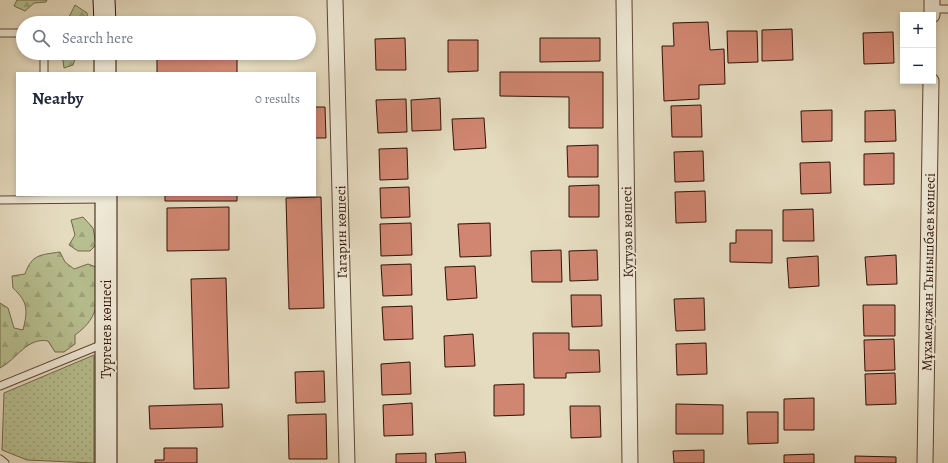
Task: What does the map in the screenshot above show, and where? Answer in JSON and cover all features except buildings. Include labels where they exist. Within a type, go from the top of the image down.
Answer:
[{"type":"street","points":[[104,0],[105,16]]},
{"type":"street","name":"Гагарин көшесі","points":[[335,0],[347,463]]},
{"type":"street","name":"Кутузов көшесі","points":[[624,0],[630,463]]},
{"type":"street","points":[[105,60],[105,72]]},
{"type":"street","name":"Мұхамеджан Тынышбаев көшесі","points":[[925,463],[930,84]]},
{"type":"street","name":"Тургенев көшесі","points":[[106,197],[106,463]]},
{"type":"lane","points":[[932,8],[948,9]]},
{"type":"lane","points":[[0,33],[16,33]]},
{"type":"lane","points":[[44,60],[44,72]]},
{"type":"lane","points":[[0,200],[46,197],[106,197]]},
{"type":"lane","points":[[0,386],[106,342]]},
{"type":"lane","points":[[0,459],[5,463]]},
{"type":"green space","points":[[17,0],[47,0],[46,2],[34,3],[25,11],[14,6]]},
{"type":"green space","points":[[75,5],[87,13],[87,16],[70,16]]},
{"type":"green space","points":[[63,60],[75,60],[73,65],[64,68]]},
{"type":"green space","points":[[83,217],[93,228],[96,245],[90,251],[78,251],[69,245],[75,235],[71,220]]},
{"type":"green space","points":[[60,252],[65,262],[74,269],[88,264],[96,267],[97,297],[94,313],[84,328],[75,335],[75,344],[64,352],[55,352],[48,341],[34,342],[28,345],[0,368],[0,303],[8,308],[14,328],[23,330],[26,317],[26,307],[22,298],[13,288],[12,276],[25,274],[34,259],[42,255]]},
{"type":"green space","points":[[94,355],[94,463],[27,460],[2,450],[4,393]]}]
